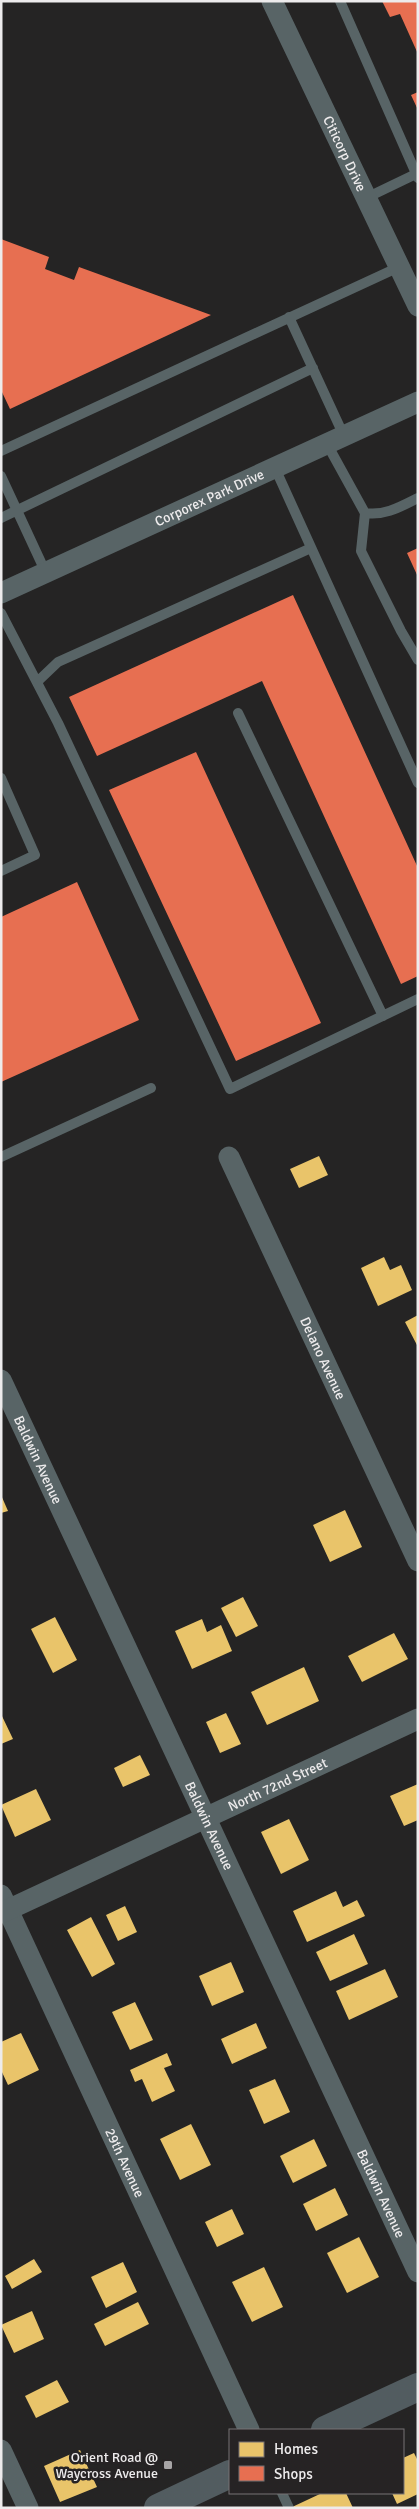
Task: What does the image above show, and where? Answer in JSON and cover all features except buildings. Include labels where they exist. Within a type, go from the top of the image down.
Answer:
[{"type":"street","name":"Citicorp Drive","points":[[272,1],[418,306]]},
{"type":"street","name":"Corporex Park Drive","points":[[1,593],[418,402]]},
{"type":"street","name":"Delano Avenue","points":[[229,1157],[418,1560]]},
{"type":"street","name":"Baldwin Avenue","points":[[1,1380],[418,2272]]},
{"type":"street","name":"North 72nd Street","points":[[3,1906],[206,1818],[418,1720]]},
{"type":"street","name":"29th Avenue","points":[[3,1906],[249,2429]]},
{"type":"street","points":[[327,2429],[418,2387]]},
{"type":"street","points":[[1,2450],[28,2508]]},
{"type":"street","points":[[158,2508],[229,2474]]},
{"type":"lane","points":[[340,1],[417,175],[366,198]]},
{"type":"lane","points":[[1,451],[399,267]]},
{"type":"lane","points":[[289,318],[313,368],[336,440],[365,513],[361,552],[400,631],[418,660]]},
{"type":"lane","points":[[1,518],[313,368]]},
{"type":"lane","points":[[275,468],[418,783]]},
{"type":"lane","points":[[1,476],[46,573]]},
{"type":"lane","points":[[365,513],[378,515],[418,498]]},
{"type":"lane","points":[[37,682],[58,662],[311,548]]},
{"type":"lane","points":[[1,613],[37,682],[230,1089],[418,999]]},
{"type":"lane","points":[[238,713],[383,1016]]},
{"type":"lane","points":[[1,778],[35,855],[1,871]]},
{"type":"lane","points":[[1,1158],[151,1088]]},
{"type":"lane","points":[[282,2494],[289,2508]]},
{"type":"place","name":"Orient Road @ Waycross Avenue","points":[[168,2465]]}]
